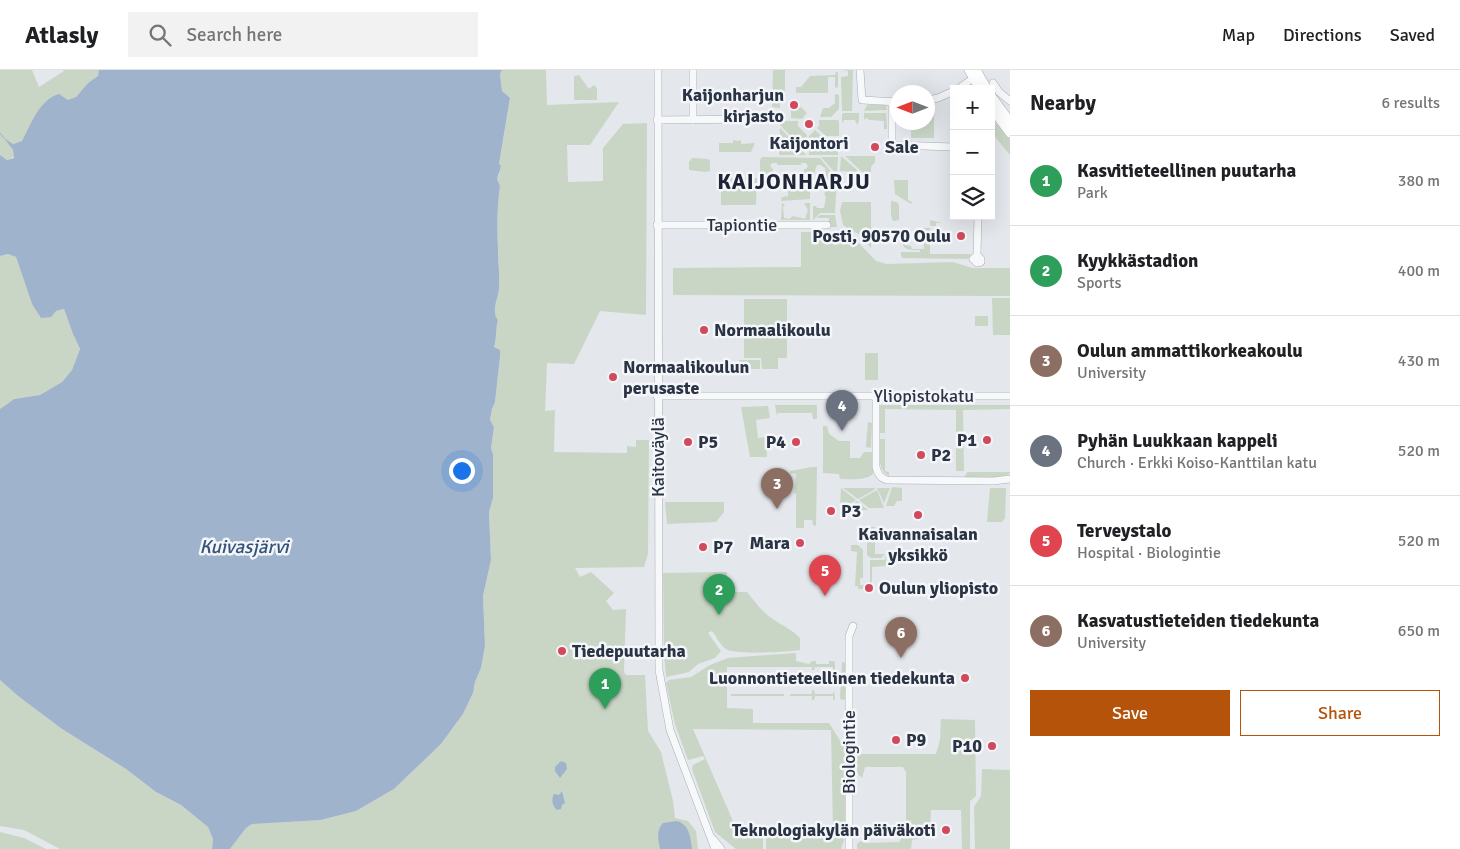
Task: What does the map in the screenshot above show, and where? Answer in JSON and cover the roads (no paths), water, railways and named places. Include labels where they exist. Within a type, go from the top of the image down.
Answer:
[{"type":"main road","points":[[995,101],[1010,122]]},
{"type":"main road","points":[[995,112],[1010,132]]},
{"type":"street","name":"Kaitoväylä","points":[[658,70],[657,396],[659,670],[670,730],[715,849]]},
{"type":"street","points":[[693,70],[693,120]]},
{"type":"street","points":[[860,70],[862,100],[890,102]]},
{"type":"street","points":[[979,81],[999,92],[1010,101]]},
{"type":"street","points":[[935,99],[950,93]]},
{"type":"street","points":[[935,102],[950,98]]},
{"type":"street","points":[[657,120],[758,119]]},
{"type":"street","points":[[893,130],[892,145],[950,147]]},
{"type":"street","points":[[977,255],[978,220]]},
{"type":"street","name":"Tapiontie","points":[[657,225],[827,225]]},
{"type":"street","name":"Yliopistokatu","points":[[657,396],[1010,396]]},
{"type":"street","points":[[876,396],[876,467],[878,474],[882,478],[887,480],[972,481],[1010,479]]},
{"type":"street","name":"Biologintie","points":[[849,849],[849,636],[853,626]]},
{"type":"street","name":"Kaitoväylä","points":[[709,835],[722,849]]},
{"type":"water","name":"Kuivasjärvi","points":[[99,70],[502,70],[500,74],[502,91],[510,98],[499,164],[501,166],[497,179],[500,186],[497,226],[499,284],[495,309],[498,320],[494,347],[500,350],[500,357],[495,402],[490,420],[494,427],[491,448],[493,454],[493,498],[489,512],[491,560],[483,596],[485,646],[481,668],[473,693],[463,714],[441,744],[394,789],[356,811],[321,820],[252,824],[246,828],[230,849],[212,849],[213,839],[208,827],[181,805],[156,792],[126,769],[62,729],[0,680],[0,409],[14,399],[40,395],[62,382],[72,370],[80,349],[64,309],[56,311],[51,317],[41,318],[32,304],[16,257],[8,254],[0,256],[0,155],[7,160],[14,158],[13,150],[4,138],[13,144],[22,141],[36,113],[46,101],[59,94],[68,100],[76,97],[88,83],[98,76]]},
{"type":"water","points":[[561,761],[566,763],[567,769],[560,778],[555,771],[555,767]]},
{"type":"water","points":[[562,791],[565,803],[561,809],[557,810],[552,802],[552,798],[554,794],[559,795]]},
{"type":"water","points":[[676,821],[687,828],[692,849],[660,849],[659,829],[663,823]]},
{"type":"waterway","points":[[0,133],[4,138]]},
{"type":"place","name":"Kaijonharjun kirjasto","points":[[794,105]]},
{"type":"place","name":"Kaijontori","points":[[809,124]]},
{"type":"place","name":"Sale","points":[[875,147]]},
{"type":"place","name":"Posti, 90570 Oulu","points":[[961,236]]},
{"type":"place","name":"Normaalikoulu","points":[[704,330]]},
{"type":"place","name":"Normaalikoulun perusaste","points":[[613,377]]},
{"type":"place","name":"Pyhän Luukkaan kappeli","points":[[842,431]]},
{"type":"place","name":"P1","points":[[987,440]]},
{"type":"place","name":"P5","points":[[688,442]]},
{"type":"place","name":"P4","points":[[796,442]]},
{"type":"place","name":"P2","points":[[921,455]]},
{"type":"place","name":"Oulun ammattikorkeakoulu","points":[[777,509]]},
{"type":"place","name":"P3","points":[[831,511]]},
{"type":"place","name":"Kaivannaisalan yksikkö","points":[[918,515]]},
{"type":"place","name":"Mara","points":[[800,543]]},
{"type":"place","name":"P7","points":[[703,547]]},
{"type":"place","name":"Oulun yliopisto","points":[[869,588]]},
{"type":"place","name":"Terveystalo","points":[[825,596]]},
{"type":"place","name":"Kyykkästadion","points":[[719,615]]},
{"type":"place","name":"Tiedepuutarha","points":[[562,651]]},
{"type":"place","name":"Kasvatustieteiden tiedekunta","points":[[901,658]]},
{"type":"place","name":"Luonnontieteellinen tiedekunta","points":[[965,678]]},
{"type":"place","name":"Kasvitieteellinen puutarha","points":[[605,709]]},
{"type":"place","name":"P9","points":[[896,740]]},
{"type":"place","name":"P10","points":[[992,746]]},
{"type":"place","name":"Teknologiakylän päiväkoti","points":[[946,830]]},
{"type":"district","name":"KAIJONHARJU","points":[[794,181]]}]
